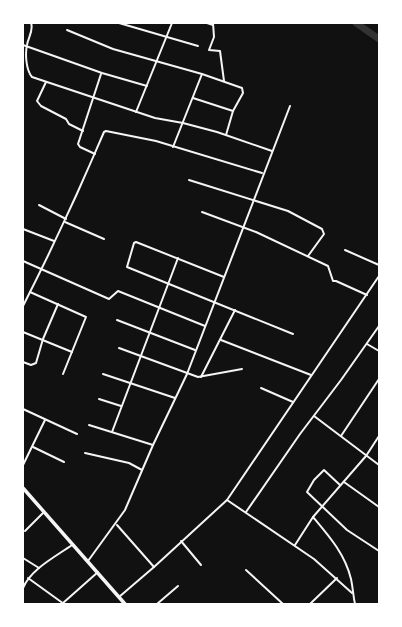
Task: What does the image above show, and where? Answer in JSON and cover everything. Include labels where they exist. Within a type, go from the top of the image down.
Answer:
[{"type":"highway","points":[[23,488],[125,604]]},
{"type":"street","points":[[31,23],[33,27],[26,46],[29,74],[32,77],[136,112],[226,135],[272,150]]},
{"type":"street","points":[[119,23],[198,46]]},
{"type":"street","points":[[136,112],[172,23]]},
{"type":"street","points":[[207,23],[213,24],[214,36],[209,50],[220,51],[224,81]]},
{"type":"street","points":[[67,30],[113,49],[202,74],[243,89],[233,112],[226,135]]},
{"type":"street","points":[[23,45],[102,73],[146,86]]},
{"type":"street","points":[[95,154],[78,146],[102,73]]},
{"type":"street","points":[[173,146],[202,74]]},
{"type":"street","points":[[46,82],[37,102],[41,106],[66,119],[69,124],[83,131]]},
{"type":"street","points":[[192,98],[233,112]]},
{"type":"street","points":[[88,561],[127,507],[153,445],[187,374],[290,106]]},
{"type":"street","points":[[23,306],[66,219],[104,132],[109,130],[173,146],[263,174]]},
{"type":"street","points":[[188,180],[288,211],[322,229],[324,234],[308,256]]},
{"type":"street","points":[[39,204],[66,219]]},
{"type":"street","points":[[202,212],[244,229],[256,232],[328,266],[331,271],[333,282],[336,281],[367,295]]},
{"type":"street","points":[[64,222],[104,239]]},
{"type":"street","points":[[23,229],[54,242]]},
{"type":"street","points":[[224,277],[137,242],[134,243],[127,267],[293,334]]},
{"type":"street","points":[[345,250],[379,265]]},
{"type":"street","points":[[112,432],[178,258]]},
{"type":"street","points":[[23,261],[109,299],[118,291],[205,326]]},
{"type":"street","points":[[119,597],[227,500],[379,276]]},
{"type":"street","points":[[30,292],[86,317],[63,374]]},
{"type":"street","points":[[23,362],[31,365],[36,363],[43,340],[58,304]]},
{"type":"street","points":[[201,377],[235,310]]},
{"type":"street","points":[[117,320],[195,350]]},
{"type":"street","points":[[246,512],[379,326]]},
{"type":"street","points":[[23,332],[72,352]]},
{"type":"street","points":[[221,340],[311,375]]},
{"type":"street","points":[[367,344],[379,351]]},
{"type":"street","points":[[119,348],[187,374],[201,377],[242,369]]},
{"type":"street","points":[[103,374],[131,382],[175,398]]},
{"type":"street","points":[[341,436],[379,380]]},
{"type":"street","points":[[261,388],[293,402]]},
{"type":"street","points":[[99,399],[121,406]]},
{"type":"street","points":[[23,409],[78,434]]},
{"type":"street","points":[[314,416],[379,465]]},
{"type":"street","points":[[23,464],[33,447],[45,420]]},
{"type":"street","points":[[89,425],[153,445]]},
{"type":"street","points":[[295,545],[313,517],[366,456],[379,436]]},
{"type":"street","points":[[33,447],[64,462]]},
{"type":"street","points":[[85,452],[129,463],[142,470]]},
{"type":"street","points":[[340,485],[326,470],[321,471],[307,492],[347,530],[379,551]]},
{"type":"street","points":[[343,482],[379,507]]},
{"type":"street","points":[[227,500],[317,561],[352,593]]},
{"type":"street","points":[[25,531],[44,512]]},
{"type":"street","points":[[313,517],[341,553],[351,580],[355,604]]},
{"type":"street","points":[[116,524],[154,567]]},
{"type":"street","points":[[181,541],[201,565]]},
{"type":"street","points":[[23,588],[24,582],[39,568],[73,544]]},
{"type":"street","points":[[23,558],[39,568]]},
{"type":"street","points":[[246,570],[283,604]]},
{"type":"street","points":[[28,578],[63,604],[98,572]]},
{"type":"street","points":[[310,604],[337,578]]},
{"type":"street","points":[[157,604],[178,586]]},
{"type":"waterway","points":[[356,23],[379,39]]}]
